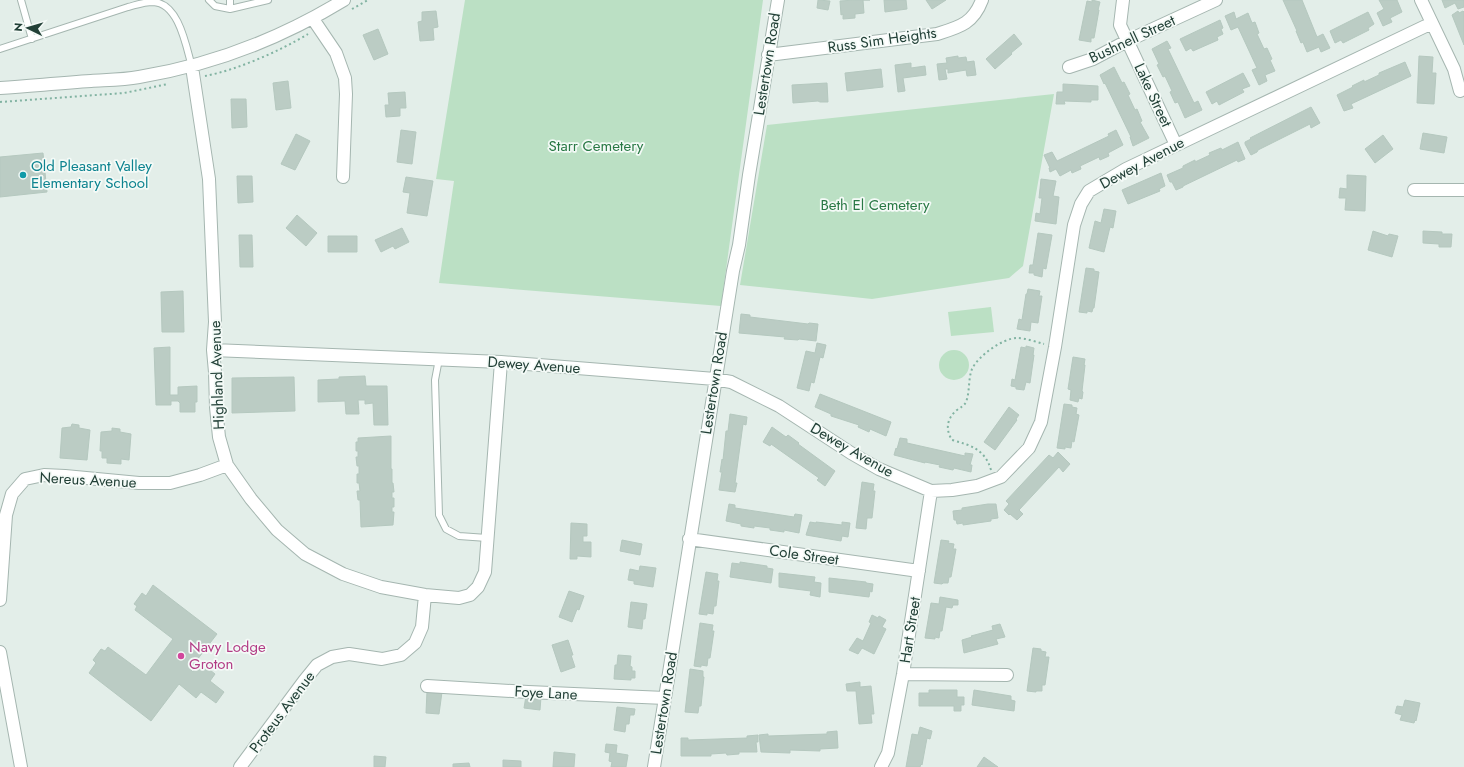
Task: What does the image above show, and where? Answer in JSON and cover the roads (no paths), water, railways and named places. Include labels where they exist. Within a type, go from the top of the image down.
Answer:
[{"type":"street","points":[[0,88],[138,77],[192,67],[219,59],[286,32],[313,19],[344,0]]},
{"type":"street","name":"Lestertown Road","points":[[654,767],[689,539],[733,271],[739,245],[768,54],[778,0]]},
{"type":"street","name":"Russ Sim Heights","points":[[768,54],[937,34],[955,28],[969,21],[978,11],[982,0]]},
{"type":"street","name":"Lake Street","points":[[1123,0],[1120,25],[1176,145]]},
{"type":"street","name":"Bushnell Street","points":[[1069,67],[1093,59],[1127,41],[1216,0]]},
{"type":"street","points":[[1421,0],[1454,69],[1460,90]]},
{"type":"street","points":[[313,19],[336,53],[345,78],[346,94],[343,177]]},
{"type":"street","name":"Dewey Avenue","points":[[213,350],[501,362],[715,379],[731,382],[779,406],[879,469],[931,491],[952,490],[977,486],[1001,477],[1029,448],[1041,422],[1055,347],[1074,226],[1081,204],[1089,191],[1126,169],[1432,23]]},
{"type":"street","name":"Highland Avenue","points":[[192,67],[208,179],[215,322],[213,350],[216,407],[220,437],[227,465],[251,500],[277,530],[305,554],[343,574],[381,587],[425,595],[459,598],[470,595],[478,587],[485,572],[501,362]]},
{"type":"street","points":[[1414,190],[1464,190]]},
{"type":"street","name":"Nereus Avenue","points":[[0,600],[3,516],[12,494],[25,479],[44,475],[139,483],[170,483],[200,476],[227,465]]},
{"type":"street","name":"Hart Street","points":[[881,767],[888,753],[903,674],[931,491]]},
{"type":"street","name":"Cole Street","points":[[689,539],[919,571]]},
{"type":"street","name":"Proteus Avenue","points":[[240,767],[304,680],[317,665],[332,657],[349,654],[382,659],[401,655],[415,643],[422,626],[425,595]]},
{"type":"street","points":[[1,658],[21,767]]},
{"type":"street","points":[[903,674],[1007,675]]},
{"type":"street","name":"Foye Lane","points":[[427,686],[665,698]]},
{"type":"lane","points":[[21,0],[32,39]]},
{"type":"lane","points":[[209,0],[215,6],[230,9],[268,0]]},
{"type":"lane","points":[[230,0],[230,9]]},
{"type":"lane","points":[[0,49],[128,7],[154,2],[164,5],[172,12],[184,38],[192,67]]},
{"type":"lane","points":[[439,359],[435,380],[439,515],[446,529],[459,536],[487,538]]},
{"type":"place","name":"Old Pleasant Valley Elementary School","points":[[23,175]]},
{"type":"place","name":"Navy Lodge Groton","points":[[181,656]]},
{"type":"park label","name":"Starr Cemetery","points":[[596,146]]},
{"type":"park label","name":"Beth El Cemetery","points":[[875,205]]}]
